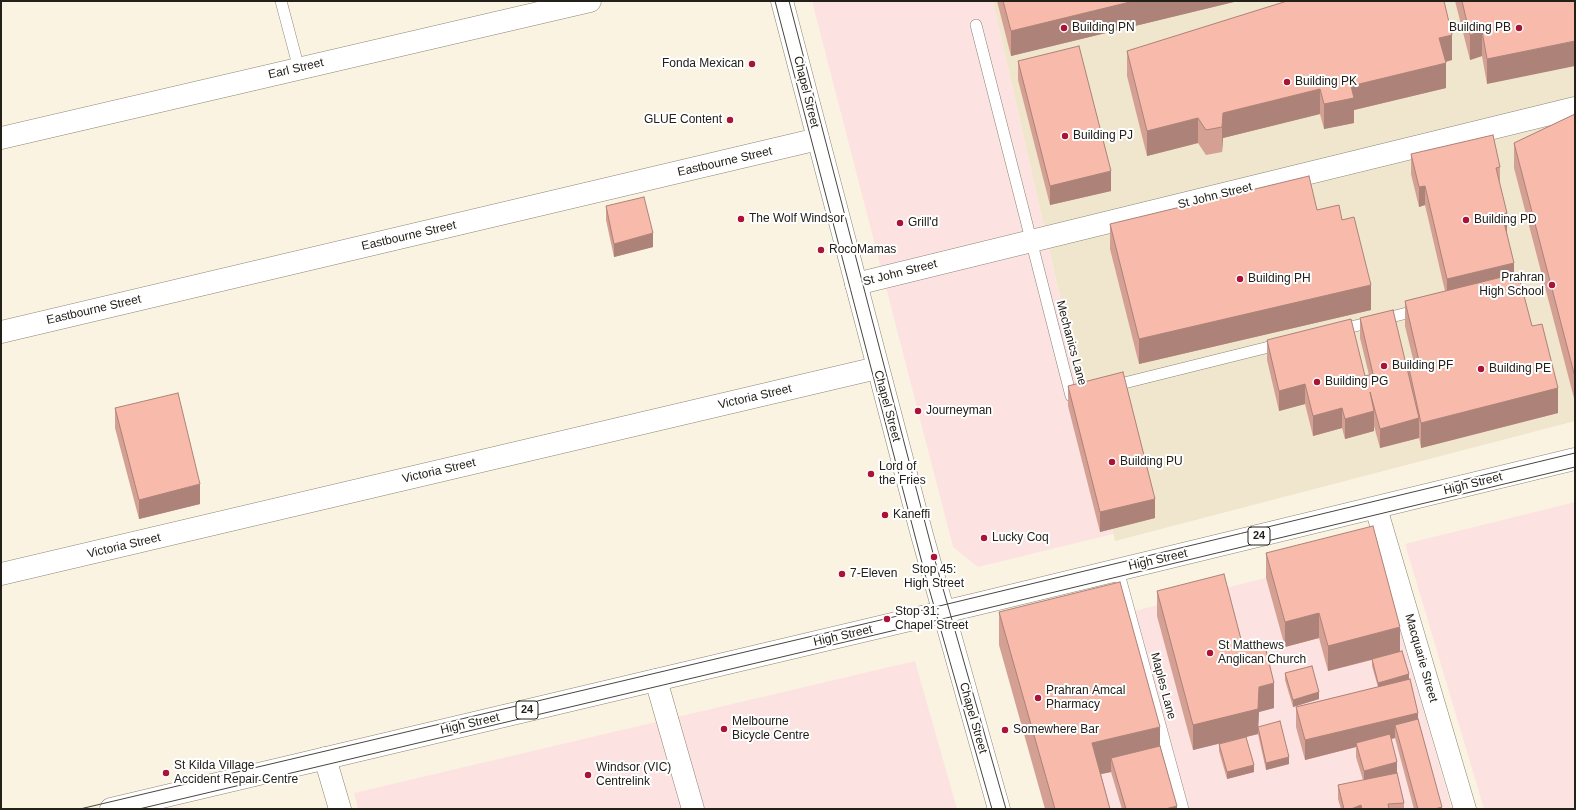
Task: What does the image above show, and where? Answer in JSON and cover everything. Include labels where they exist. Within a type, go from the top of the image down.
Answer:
[{"type":"street","name":"Earl Street","points":[[1,138],[590,1]]},
{"type":"street","name":"Chapel Street","points":[[782,1],[942,612],[999,809]]},
{"type":"street","name":"St John Street","points":[[856,284],[1030,240],[1575,108]]},
{"type":"street","name":"Eastbourne Street","points":[[1,332],[818,139]]},
{"type":"street","name":"Victoria Street","points":[[1,574],[877,368]]},
{"type":"street","name":"High Street","points":[[111,809],[1118,570],[1575,459]]},
{"type":"street","name":"Macquarie Street","points":[[1376,508],[1465,809]]},
{"type":"street","points":[[656,680],[693,809]]},
{"type":"street","points":[[325,758],[340,809]]},
{"type":"lane","points":[[281,1],[299,69]]},
{"type":"lane","name":"Mechanics Lane","points":[[976,25],[1071,396],[1086,392]]},
{"type":"lane","points":[[1330,332],[1429,308]]},
{"type":"lane","name":"Mechanics Lane","points":[[1102,388],[1292,341]]},
{"type":"lane","name":"Maples Lane","points":[[1118,570],[1183,809]]},
{"type":"shaded area","points":[[812,1],[993,1],[1113,534],[978,567],[953,547]]},
{"type":"shaded area","points":[[993,1],[1575,1],[1575,421],[1115,541]]},
{"type":"shaded area","points":[[1575,502],[1575,809],[1484,809],[1405,544]]},
{"type":"shaded area","points":[[1377,550],[1452,809],[1046,809],[999,645]]},
{"type":"shaded area","points":[[915,661],[957,809],[358,809],[354,793]]},
{"type":"building","points":[[1003,1],[1134,1],[1011,31]]},
{"type":"building","name":"Building PK","points":[[1287,1],[1444,1],[1452,35],[1439,38],[1446,63],[1351,86],[1354,98],[1324,104],[1320,89],[1223,113],[1222,127],[1206,130],[1198,118],[1147,131],[1127,51]]},
{"type":"building","name":"Building PB","points":[[1462,1],[1575,1],[1575,41],[1487,59],[1482,31],[1470,35]]},
{"type":"building","name":"Building PJ","points":[[1079,46],[1111,171],[1050,186],[1018,61]]},
{"type":"building","points":[[1575,114],[1575,377],[1514,143]]},
{"type":"building","name":"Building PD","points":[[1493,135],[1500,167],[1496,168],[1507,213],[1502,214],[1514,263],[1447,279],[1425,186],[1419,187],[1411,154]]},
{"type":"building","name":"Building PH","points":[[1309,176],[1317,210],[1339,205],[1342,220],[1354,217],[1371,285],[1139,339],[1110,224]]},
{"type":"building","points":[[644,197],[653,233],[614,244],[606,206]]},
{"type":"building","name":"Building PE","points":[[1518,273],[1532,326],[1542,324],[1558,388],[1421,423],[1408,364],[1419,361],[1405,301]]},
{"type":"building","points":[[1393,310],[1419,418],[1380,429],[1370,392],[1374,411],[1345,419],[1342,408],[1313,416],[1305,384],[1279,391],[1267,340],[1351,319],[1365,376],[1373,374],[1360,318]]},
{"type":"building","name":"Building PU","points":[[1123,372],[1155,499],[1100,512],[1068,386]]},
{"type":"building","points":[[178,393],[200,484],[139,500],[115,408]]},
{"type":"building","points":[[1373,526],[1400,627],[1328,646],[1319,613],[1285,622],[1266,553]]},
{"type":"building","points":[[1224,574],[1243,647],[1264,642],[1274,683],[1259,687],[1258,709],[1193,725],[1157,591]]},
{"type":"building","points":[[1120,582],[1160,727],[1092,743],[1110,809],[1055,809],[999,612]]},
{"type":"building","points":[[1402,651],[1409,674],[1378,683],[1372,659]]},
{"type":"building","points":[[1312,666],[1319,692],[1293,700],[1285,673]]},
{"type":"building","points":[[1410,679],[1418,713],[1305,740],[1296,707]]},
{"type":"building","points":[[1418,719],[1442,807],[1435,809],[1418,809],[1395,725]]},
{"type":"building","points":[[1280,721],[1289,757],[1266,763],[1258,727]]},
{"type":"building","points":[[1390,734],[1397,762],[1364,771],[1356,743]]},
{"type":"building","points":[[1246,737],[1254,765],[1227,772],[1219,744]]},
{"type":"building","points":[[1160,746],[1177,806],[1165,809],[1126,809],[1111,758]]},
{"type":"building","points":[[1397,773],[1404,803],[1388,804],[1389,809],[1362,809],[1361,805],[1351,809],[1344,809],[1338,785]]},
{"type":"tram line","points":[[775,1],[926,578],[992,809]]},
{"type":"tram line","points":[[789,1],[934,557],[1006,809]]},
{"type":"tram line","points":[[80,809],[906,614],[1575,453]]},
{"type":"tram line","points":[[139,809],[938,620],[1575,467]]},
{"type":"place","name":"Building PN","points":[[1064,28]]},
{"type":"place","name":"Building PB","points":[[1519,28]]},
{"type":"place","name":"Fonda Mexican","points":[[752,64]]},
{"type":"place","name":"Building PK","points":[[1287,82]]},
{"type":"place","name":"GLUE Content","points":[[730,120]]},
{"type":"place","name":"Building PJ","points":[[1065,136]]},
{"type":"place","name":"The Wolf Windsor","points":[[741,219]]},
{"type":"place","name":"Building PD","points":[[1466,220]]},
{"type":"place","name":"Grill'd","points":[[900,223]]},
{"type":"place","name":"RocoMamas","points":[[821,250]]},
{"type":"place","name":"Building PH","points":[[1240,279]]},
{"type":"place","name":"Prahran High School","points":[[1552,285]]},
{"type":"place","name":"Building PF","points":[[1384,366]]},
{"type":"place","name":"Building PE","points":[[1481,369]]},
{"type":"place","name":"Building PG","points":[[1317,382]]},
{"type":"place","name":"Journeyman","points":[[918,411]]},
{"type":"place","name":"Building PU","points":[[1112,462]]},
{"type":"place","name":"Lord of the Fries","points":[[871,474]]},
{"type":"place","name":"Kaneffi","points":[[885,515]]},
{"type":"place","name":"Lucky Coq","points":[[984,538]]},
{"type":"place","name":"Stop 45: High Street","points":[[934,557]]},
{"type":"place","name":"7-Eleven","points":[[842,574]]},
{"type":"place","name":"Stop 31: Chapel Street","points":[[887,619]]},
{"type":"place","name":"St Matthews Anglican Church","points":[[1210,653]]},
{"type":"place","name":"Prahran Amcal Pharmacy","points":[[1038,698]]},
{"type":"place","name":"Melbourne Bicycle Centre","points":[[724,729]]},
{"type":"place","name":"Somewhere Bar","points":[[1005,730]]},
{"type":"place","name":"St Kilda Village Accident Repair Centre","points":[[166,773]]},
{"type":"place","name":"Windsor (VIC) Centrelink","points":[[588,775]]}]
